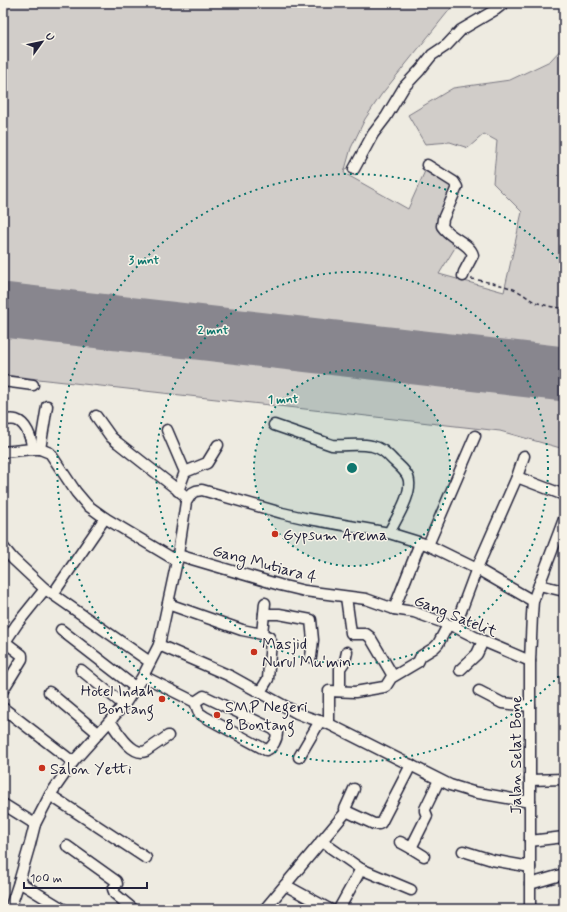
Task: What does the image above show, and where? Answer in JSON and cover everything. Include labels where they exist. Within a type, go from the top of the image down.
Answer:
[{"type":"street","points":[[354,169],[373,134],[404,87],[432,55],[446,45],[461,30],[504,3]]},
{"type":"street","points":[[427,165],[456,184],[443,219],[442,226],[450,235],[470,248],[473,254],[463,276]]},
{"type":"street","points":[[3,381],[33,385]]},
{"type":"street","points":[[36,449],[47,406]]},
{"type":"street","points":[[96,416],[111,437],[188,498]]},
{"type":"street","points":[[3,420],[14,419],[21,422],[36,449]]},
{"type":"street","points":[[274,425],[332,445],[369,445],[382,449],[405,472],[409,483],[408,495],[388,533]]},
{"type":"street","points":[[167,430],[185,472],[178,491]]},
{"type":"street","points":[[394,609],[475,436]]},
{"type":"street","points":[[185,472],[207,463],[218,445]]},
{"type":"street","points":[[3,452],[36,449]]},
{"type":"street","name":"Gang Mutiara 4","points":[[36,449],[50,453],[87,505],[105,518],[177,558],[305,591],[346,597]]},
{"type":"street","points":[[299,757],[324,722],[330,690],[355,692],[384,687],[393,676],[418,662],[421,656],[434,648],[440,641],[451,626],[517,476],[524,456]]},
{"type":"street","points":[[517,476],[564,495]]},
{"type":"street","points":[[10,909],[35,824],[50,795],[72,762],[124,705],[143,676],[159,645],[177,558],[186,502],[192,493],[202,490],[282,513],[388,533],[424,544],[477,568],[533,601]]},
{"type":"street","points":[[3,690],[22,659],[22,655],[4,644],[17,624],[49,591],[105,518]]},
{"type":"street","name":"Jalan Selat Bone","points":[[530,909],[530,661],[533,601],[564,519]]},
{"type":"street","points":[[3,547],[13,559],[49,591],[150,662]]},
{"type":"street","points":[[539,585],[564,591]]},
{"type":"street","points":[[346,597],[351,633],[367,635],[370,637],[393,676]]},
{"type":"street","name":"Gang Satelit","points":[[346,597],[366,599],[394,609],[414,612],[451,626],[483,642],[530,661]]},
{"type":"street","points":[[262,634],[265,603]]},
{"type":"street","points":[[168,604],[242,630],[269,637],[271,641],[268,679],[260,692]]},
{"type":"street","points":[[264,614],[279,614],[311,620],[313,640],[311,657]]},
{"type":"street","points":[[61,630],[136,688]]},
{"type":"street","points":[[460,670],[476,654],[483,642]]},
{"type":"street","points":[[159,645],[230,676],[302,715],[324,722],[438,780],[466,790],[530,802]]},
{"type":"street","points":[[340,691],[340,668],[345,661],[348,652]]},
{"type":"street","points":[[81,670],[124,705]]},
{"type":"street","points":[[143,676],[195,702],[199,713],[266,750],[273,745],[277,737],[277,733],[273,730],[204,696],[195,702]]},
{"type":"street","points":[[49,692],[98,733]]},
{"type":"street","points":[[478,692],[502,703],[530,706]]},
{"type":"street","points":[[3,708],[72,762]]},
{"type":"street","points":[[110,721],[126,744],[142,753],[168,736]]},
{"type":"street","points":[[346,812],[374,824],[381,823],[411,765]]},
{"type":"street","points":[[530,780],[564,779]]},
{"type":"street","points":[[411,848],[427,816],[424,809],[438,780]]},
{"type":"street","points":[[265,909],[346,812],[345,809],[354,789]]},
{"type":"street","points":[[50,795],[146,858]]},
{"type":"street","points":[[3,804],[35,824]]},
{"type":"street","points":[[530,841],[564,837]]},
{"type":"street","points":[[321,841],[361,869],[411,890]]},
{"type":"street","points":[[400,842],[424,856]]},
{"type":"street","points":[[67,846],[116,881],[117,884],[113,889],[113,892],[134,909]]},
{"type":"street","points":[[463,851],[492,860],[530,867]]},
{"type":"street","points":[[339,909],[361,869]]},
{"type":"street","points":[[530,884],[564,874]]},
{"type":"street","points":[[19,882],[63,909]]},
{"type":"street","points":[[285,885],[313,905],[329,909]]},
{"type":"path","points":[[463,276],[465,278],[489,282],[512,289],[533,301],[548,306],[564,308]]},
{"type":"shaded area","points":[[3,3],[455,3],[381,95],[365,119],[351,148],[344,173],[408,209],[425,171],[451,186],[437,230],[456,246],[439,274],[504,292],[522,212],[493,183],[497,141],[484,134],[468,148],[450,142],[425,144],[408,115],[453,88],[510,80],[550,61],[564,46],[564,359],[3,295]]},
{"type":"shaded area","points":[[3,324],[564,388],[564,449],[500,431],[3,375]]},
{"type":"runway","points":[[3,310],[564,374]]},
{"type":"place","name":"Gypsum Arema","points":[[275,534]]},
{"type":"place","name":"Masjid Nurul Mu'min","points":[[254,652]]},
{"type":"place","name":"Hotel Indah Bontang","points":[[162,699]]},
{"type":"place","name":"SMP Negeri 8 Bontang","points":[[217,715]]},
{"type":"place","name":"Salon Yetti","points":[[42,768]]}]
